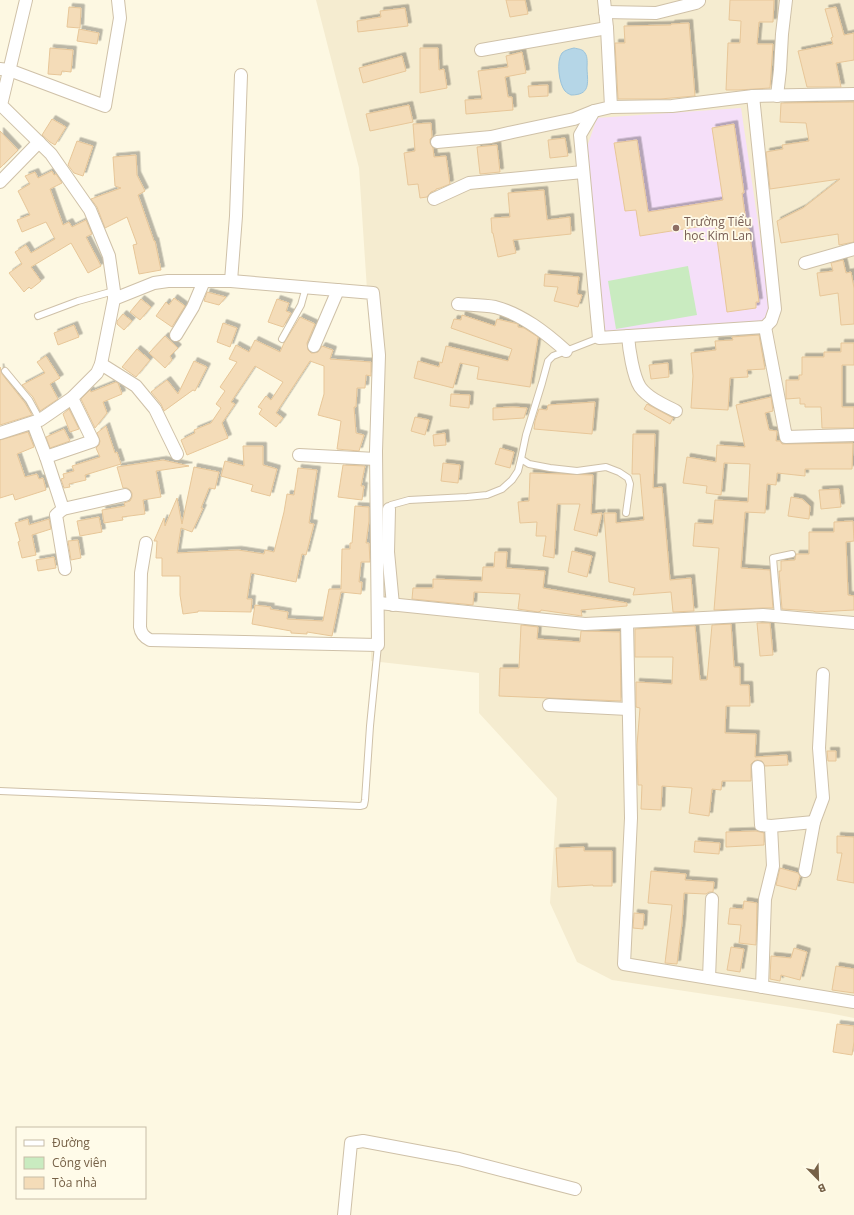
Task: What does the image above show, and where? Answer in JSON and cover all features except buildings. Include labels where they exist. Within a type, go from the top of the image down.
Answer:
[{"type":"street","points":[[0,433],[36,422],[72,398],[96,373],[101,364],[114,295],[109,256],[90,210],[51,154],[1,105],[4,70],[26,0]]},
{"type":"street","points":[[4,70],[105,106],[120,18],[118,0]]},
{"type":"street","points":[[777,96],[786,0]]},
{"type":"street","points":[[611,106],[605,6],[656,13],[699,1]]},
{"type":"street","points":[[481,50],[607,28]]},
{"type":"street","points":[[231,281],[236,208],[241,75]]},
{"type":"street","points":[[437,142],[491,137],[574,119],[611,106],[672,106],[753,96],[854,94]]},
{"type":"street","points":[[594,111],[580,135],[599,338],[765,327],[771,321],[775,309],[753,96]]},
{"type":"street","points":[[0,182],[39,142]]},
{"type":"street","points":[[434,199],[469,183],[583,172]]},
{"type":"street","points":[[805,263],[854,249]]},
{"type":"street","points":[[114,295],[154,283],[168,281],[231,281],[373,293],[379,356],[376,458],[379,603],[378,645],[150,640],[145,638],[141,633],[140,627],[141,573],[146,543]]},
{"type":"street","points":[[176,335],[193,307],[204,281]]},
{"type":"street","points":[[314,346],[338,290]]},
{"type":"street","points":[[458,304],[495,307],[514,314],[540,329],[566,351]]},
{"type":"street","points":[[765,327],[786,437],[854,435]]},
{"type":"street","points":[[628,336],[629,350],[640,387],[648,395],[676,411]]},
{"type":"street","points":[[101,364],[136,386],[155,410],[177,454]]},
{"type":"street","points":[[46,457],[93,441],[72,398]]},
{"type":"street","points":[[36,422],[63,509]]},
{"type":"street","points":[[299,454],[376,458]]},
{"type":"street","points":[[65,569],[56,515],[63,509],[125,495]]},
{"type":"street","points":[[388,509],[388,552],[393,605]]},
{"type":"street","points":[[379,603],[585,624],[763,614],[854,623]]},
{"type":"street","points":[[627,622],[630,818],[624,964],[854,1002]]},
{"type":"street","points":[[805,871],[814,822],[823,798],[819,748],[824,674]]},
{"type":"street","points":[[549,705],[628,709]]},
{"type":"street","points":[[758,767],[761,825],[771,826],[814,822]]},
{"type":"street","points":[[762,987],[765,899],[773,866],[771,826]]},
{"type":"street","points":[[709,978],[712,899]]},
{"type":"street","points":[[344,1215],[351,1143],[363,1140],[459,1159],[575,1189]]},
{"type":"lane","points":[[282,339],[301,305],[306,287]]},
{"type":"lane","points":[[38,316],[78,302],[114,295]]},
{"type":"lane","points":[[377,504],[388,509],[391,505],[409,500],[487,495],[502,489],[512,480],[518,471],[526,435],[548,361],[553,356],[599,338]]},
{"type":"lane","points":[[5,371],[29,400],[36,422]]},
{"type":"lane","points":[[521,459],[530,464],[550,468],[577,471],[606,467],[619,472],[628,478],[630,484],[626,513]]},
{"type":"lane","points":[[778,616],[773,558],[792,554]]},
{"type":"lane","points":[[0,791],[302,804],[364,805],[378,645]]},
{"type":"shaded area","points":[[316,0],[854,0],[854,1018],[612,980],[577,962],[550,903],[557,798],[479,713],[479,673],[371,661],[371,351],[359,168]]},
{"type":"shaded area","name":"Trường Tiểu học Kim Lan","points":[[741,108],[771,310],[761,323],[601,333],[587,147],[597,118]]},
{"type":"green space","points":[[688,266],[697,315],[616,329],[608,281]]},
{"type":"water","points":[[574,48],[582,50],[586,55],[587,84],[585,91],[571,95],[566,92],[561,83],[559,61],[562,53],[566,50]]},
{"type":"place","name":"Trường Tiểu học Kim Lan","points":[[676,228]]}]
